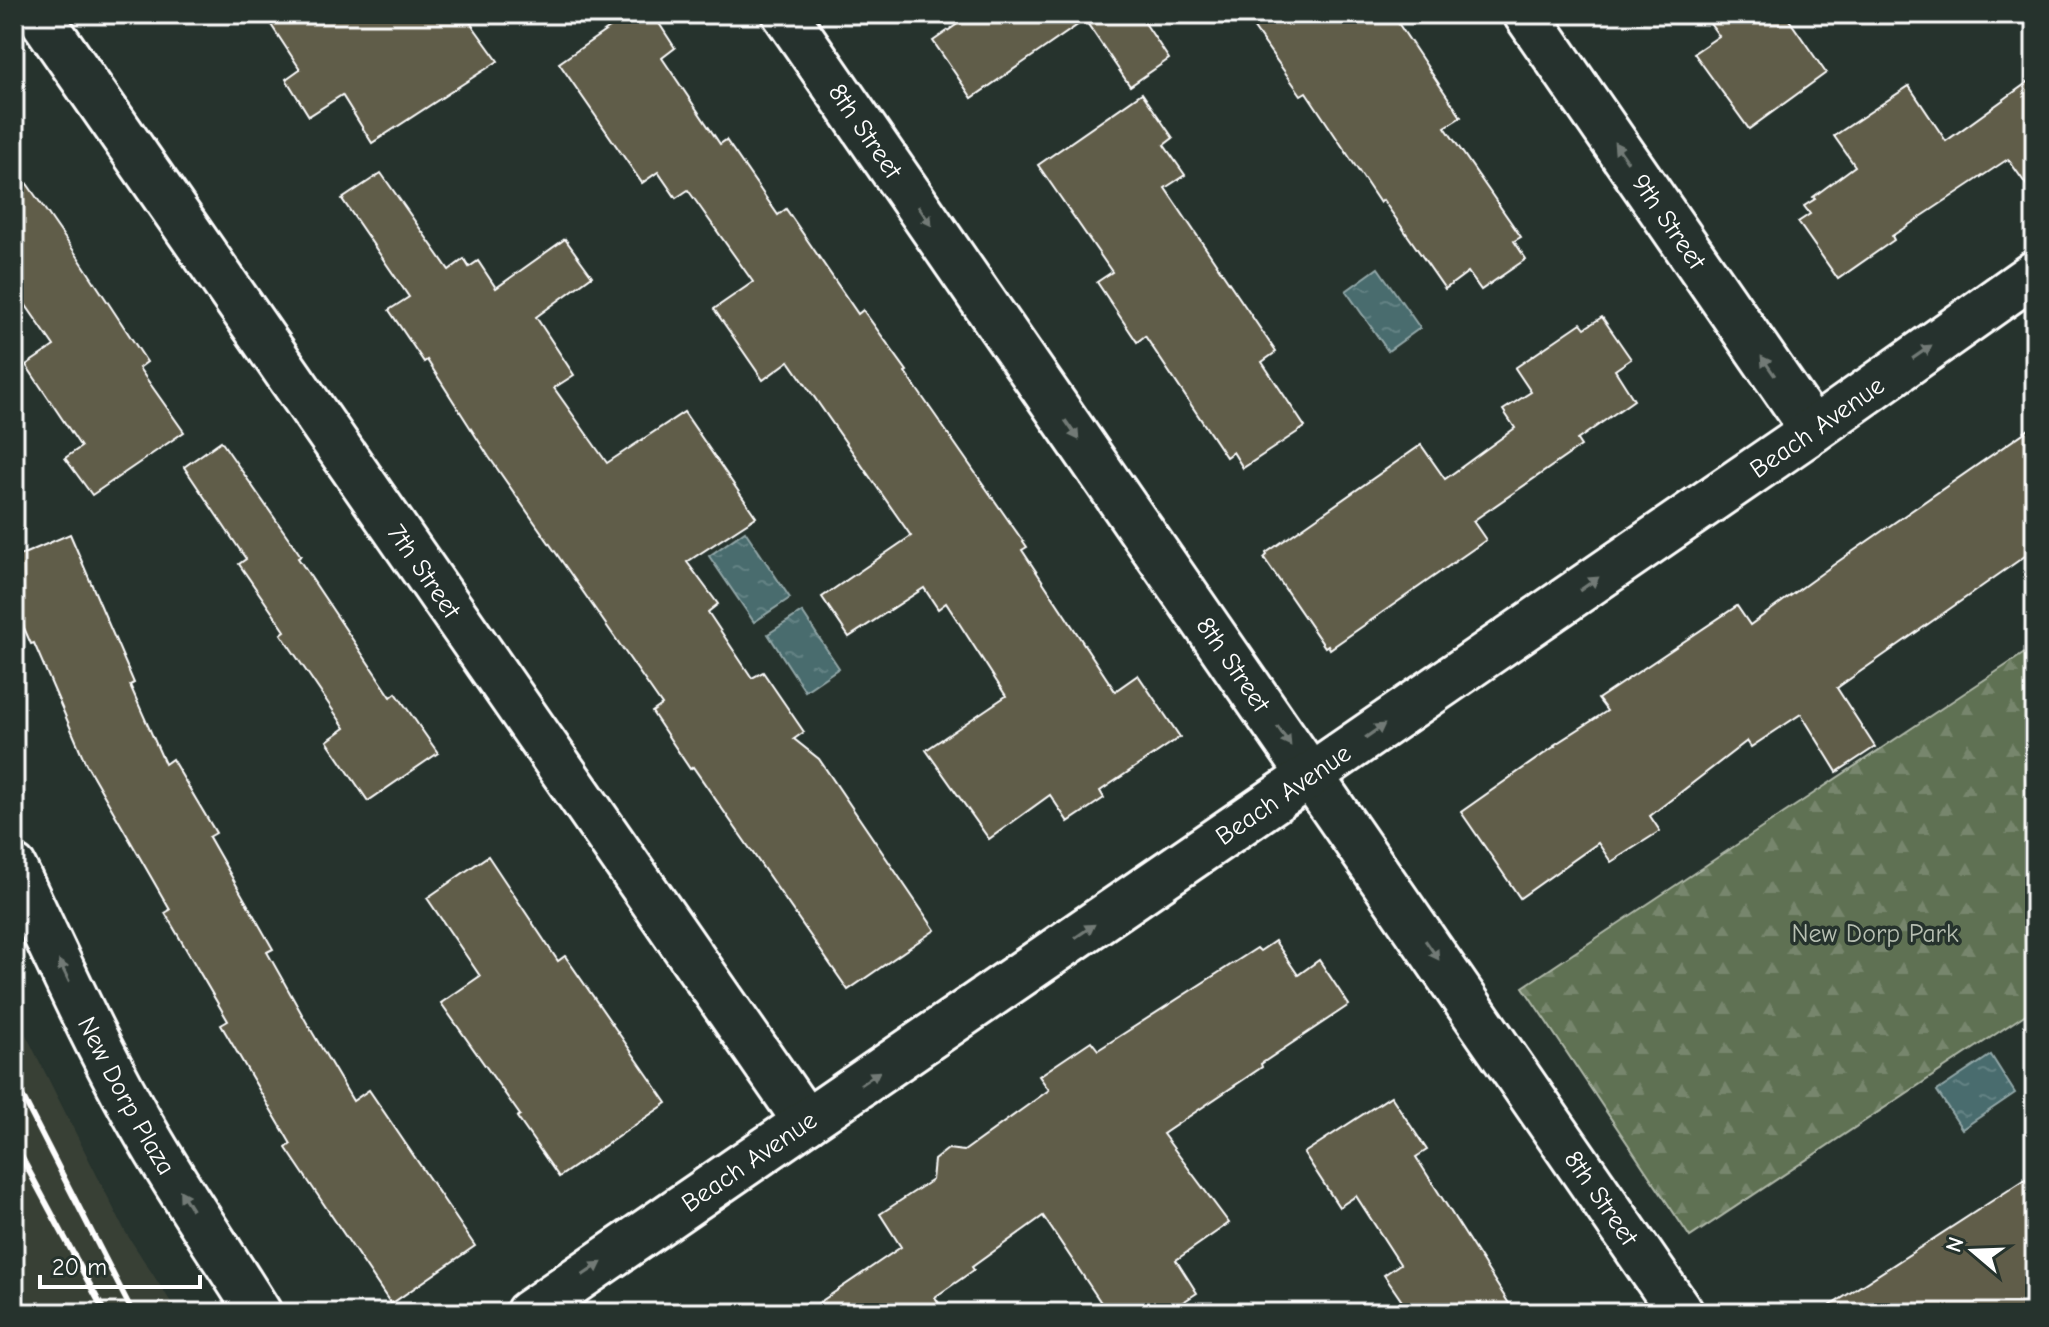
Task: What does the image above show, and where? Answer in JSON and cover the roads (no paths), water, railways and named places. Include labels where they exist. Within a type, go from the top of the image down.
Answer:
[{"type":"street","name":"8th Street","points":[[785,14],[1681,1313]]},
{"type":"street","name":"9th Street","points":[[1526,14],[1813,430]]},
{"type":"street","name":"7th Street","points":[[37,26],[806,1122]]},
{"type":"street","name":"Beach Avenue","points":[[528,1313],[1813,430],[2035,273]]},
{"type":"street","name":"New Dorp Plaza","points":[[14,868],[133,1110],[171,1177],[259,1313]]},
{"type":"water","points":[[1378,268],[1420,328],[1388,351],[1346,291]]},
{"type":"water","points":[[745,531],[790,598],[754,622],[709,556]]},
{"type":"water","points":[[802,612],[839,668],[805,691],[768,634]]},
{"type":"water","points":[[1991,1055],[2015,1093],[1962,1129],[1937,1091]]},
{"type":"railway","points":[[14,1080],[133,1313]]},
{"type":"railway","points":[[14,1143],[105,1313]]},
{"type":"park label","name":"New Dorp Park","points":[[1875,933]]}]
